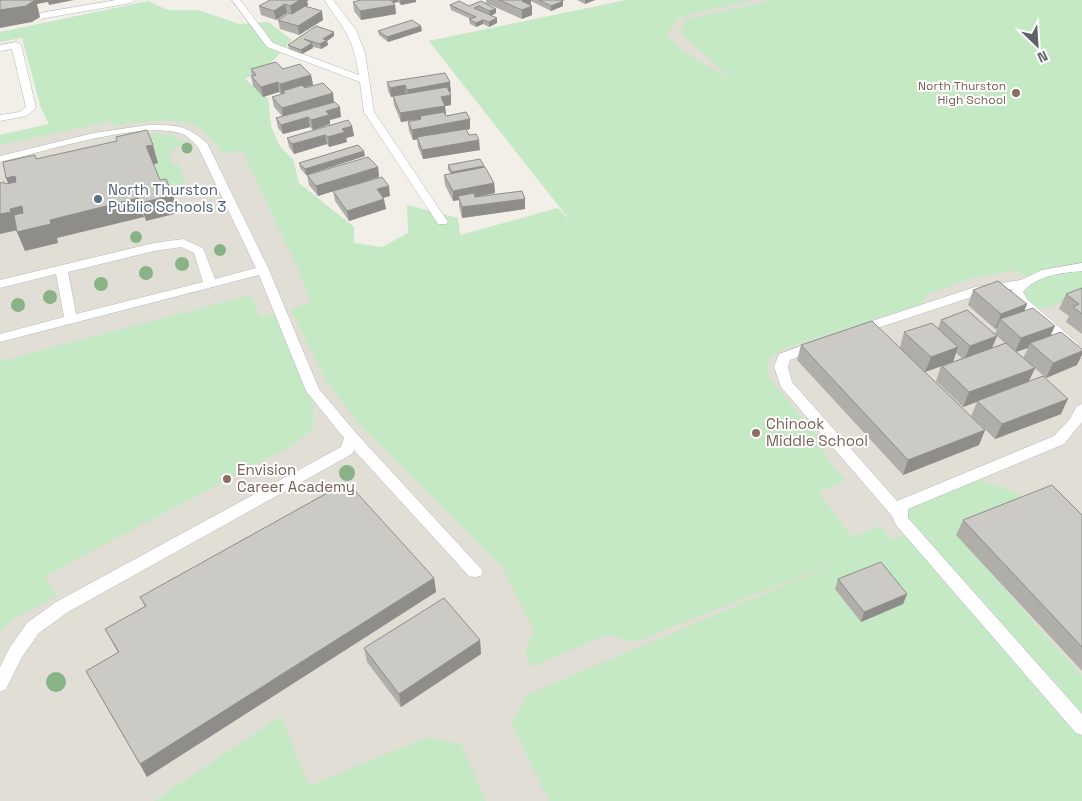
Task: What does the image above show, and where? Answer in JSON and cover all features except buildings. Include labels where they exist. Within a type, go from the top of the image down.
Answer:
[{"type":"lane","points":[[40,16],[131,0]]},
{"type":"lane","points":[[236,0],[270,45],[363,80]]},
{"type":"lane","points":[[328,0],[351,30],[360,53],[369,112],[442,222]]},
{"type":"lane","points":[[0,48],[16,45],[31,108],[22,114],[0,118]]},
{"type":"lane","points":[[0,159],[123,131],[173,128],[186,132],[203,145],[263,270],[313,391],[351,437],[475,571]]},
{"type":"lane","points":[[0,284],[183,243],[199,251],[210,283]]},
{"type":"lane","points":[[842,336],[979,290],[1022,284],[1059,269],[1082,267]]},
{"type":"lane","points":[[61,269],[71,319]]},
{"type":"lane","points":[[0,338],[263,270]]},
{"type":"lane","points":[[1022,284],[1017,292],[1018,296],[1082,354]]},
{"type":"lane","points":[[824,342],[784,357],[781,368],[786,384],[899,514],[901,521],[1082,727]]},
{"type":"lane","points":[[899,514],[902,505],[1059,440],[1075,422],[1082,409]]},
{"type":"lane","points":[[0,684],[16,652],[33,628],[62,607],[347,450],[351,437]]},
{"type":"shaded area","name":"Chinook Middle School","points":[[626,0],[1082,0],[1082,801],[0,801],[0,135],[155,102],[268,99],[271,126],[279,145],[293,160],[299,183],[351,291],[578,230],[429,41]]},
{"type":"green space","name":"Chinook Middle School","points":[[628,0],[753,0],[679,17],[667,35],[681,50],[730,78],[680,32],[687,19],[769,1],[764,0],[1082,0],[1082,295],[1034,312],[1018,297],[1030,279],[1016,270],[973,278],[928,294],[921,304],[783,349],[768,360],[768,376],[819,439],[827,460],[846,480],[819,492],[852,537],[880,526],[892,540],[910,532],[902,505],[971,477],[1016,492],[1032,505],[957,535],[1082,676],[1082,801],[549,801],[511,723],[527,695],[862,552],[635,642],[606,635],[531,667],[525,653],[534,630],[503,568],[359,424],[329,385],[290,309],[311,303],[299,271],[242,150],[224,154],[208,135],[196,126],[177,121],[144,122],[113,126],[111,121],[0,145],[0,135],[49,124],[41,108],[22,38],[0,42],[0,32],[148,1],[168,10],[198,10],[239,24],[268,22],[292,40],[268,66],[245,79],[268,99],[271,126],[279,145],[293,160],[299,183],[354,227],[354,243],[382,247],[408,233],[407,205],[458,218],[460,235],[558,208],[572,223],[429,41]]},
{"type":"green space","points":[[155,133],[176,136],[187,144],[178,146],[170,152],[172,164],[179,164],[186,183],[161,189],[152,165],[158,163],[118,147],[132,135]]},
{"type":"green space","points":[[251,295],[260,317],[280,311],[313,391],[313,429],[293,445],[45,576],[57,596],[13,619],[0,631],[0,361]]},
{"type":"green space","points":[[281,716],[309,786],[427,737],[461,744],[486,801],[154,801]]},
{"type":"place","name":"North Thurston High School","points":[[1016,93]]},
{"type":"place","name":"North Thurston Public Schools 3","points":[[98,199]]},
{"type":"place","name":"Chinook Middle School","points":[[756,433]]},
{"type":"place","name":"Envision Career Academy","points":[[227,479]]}]
